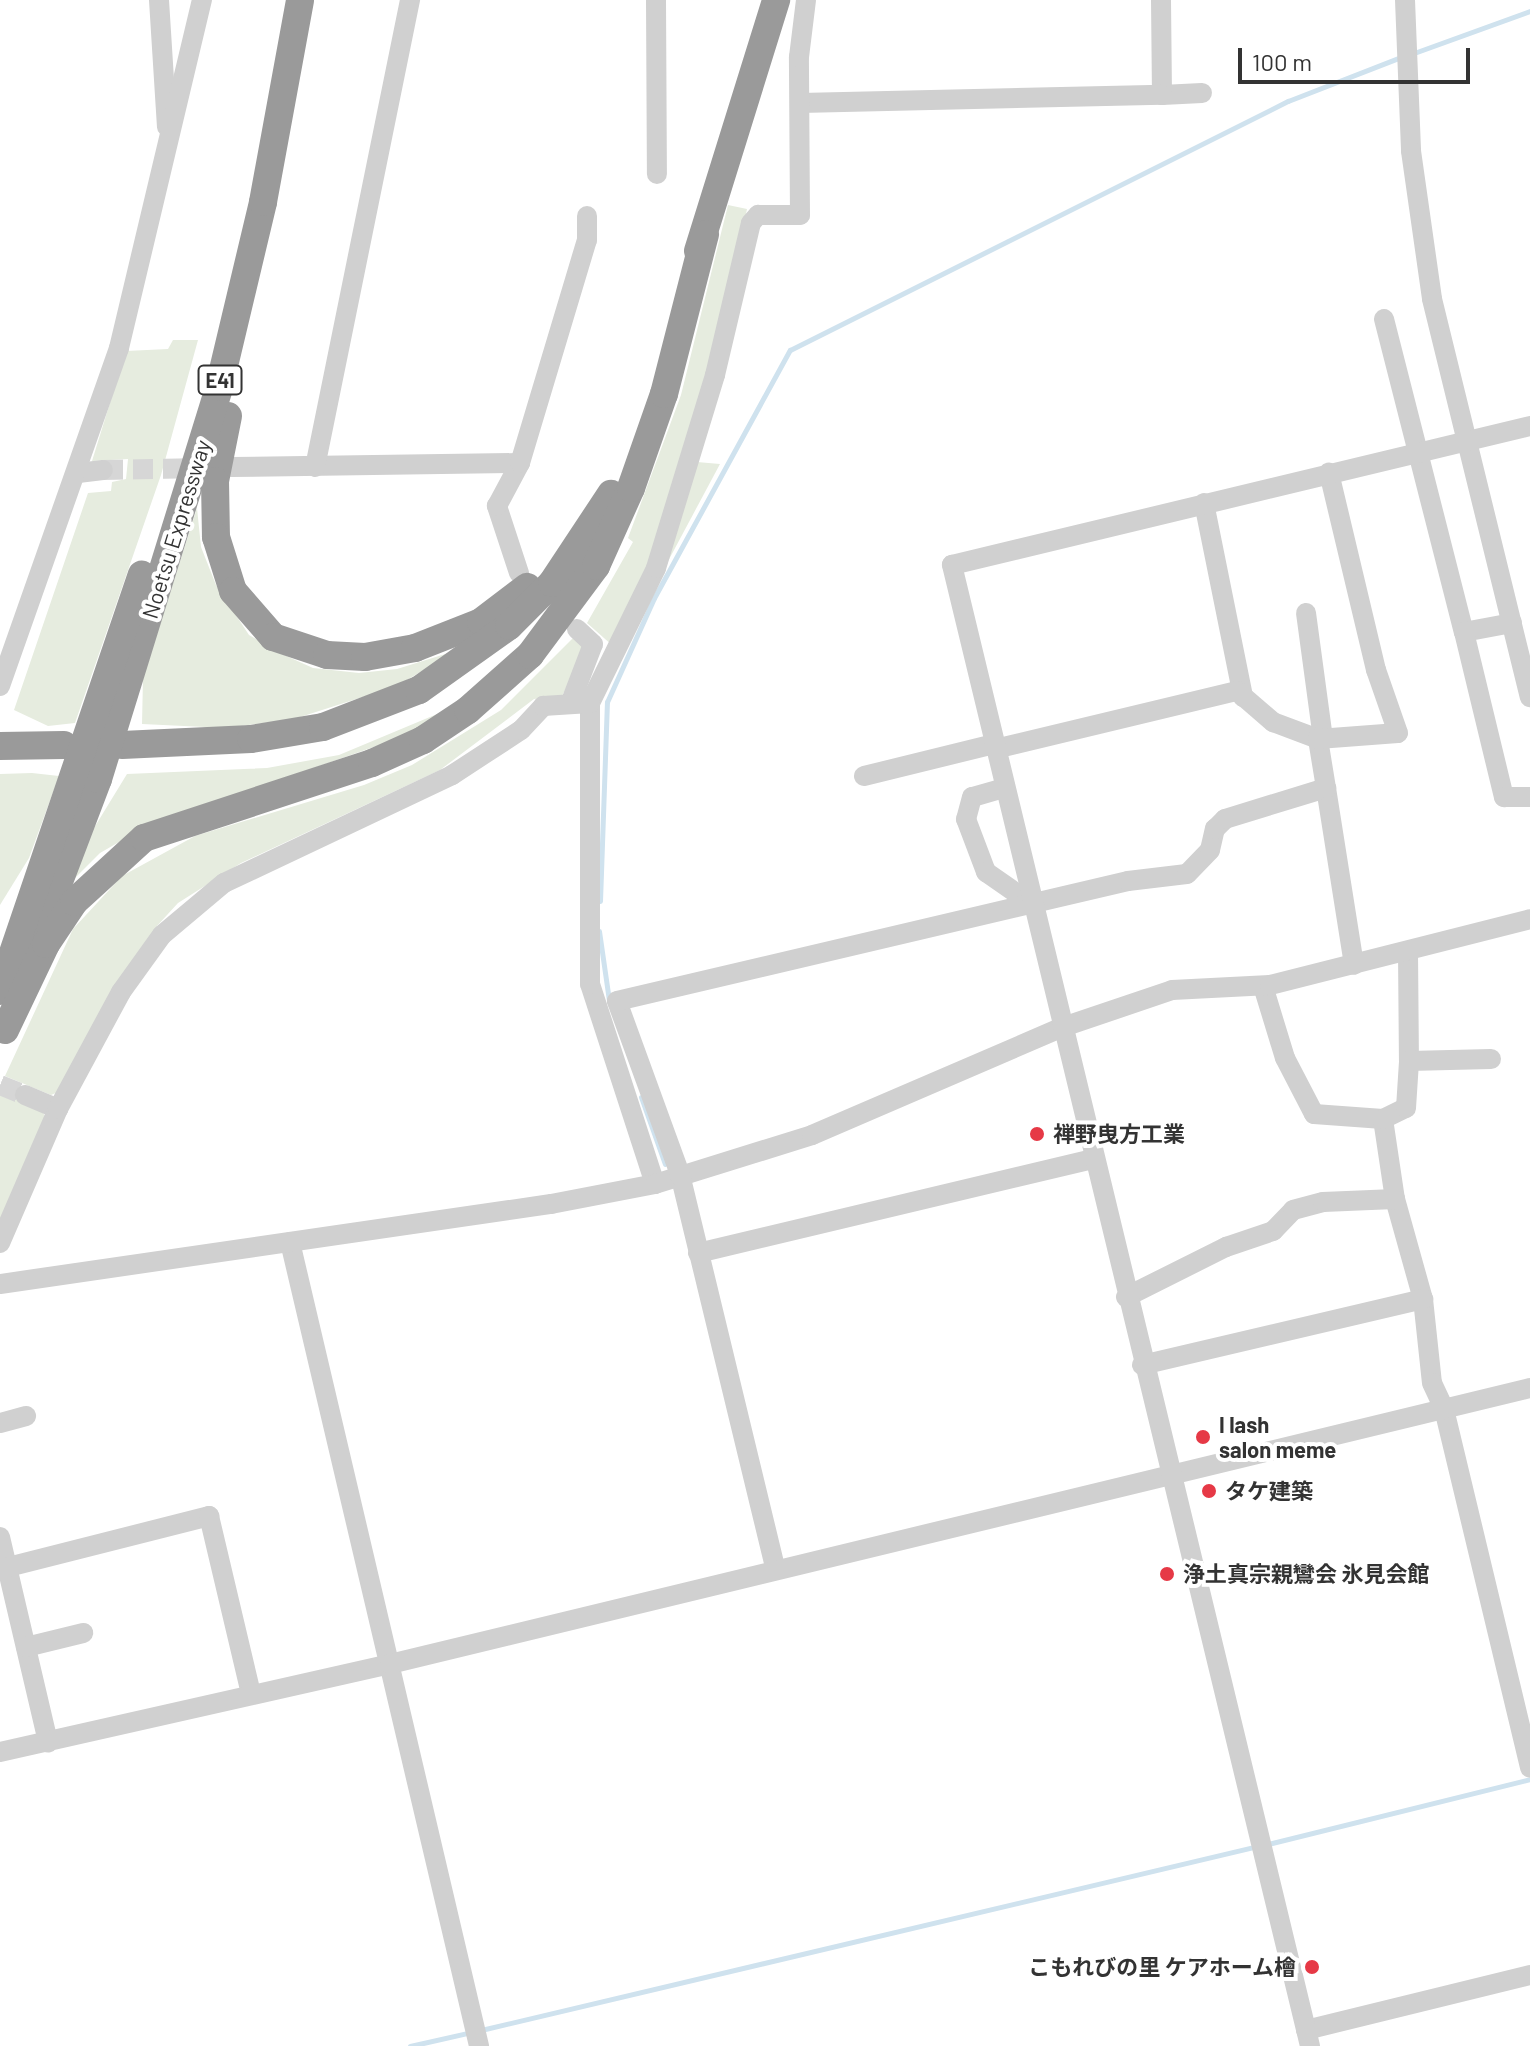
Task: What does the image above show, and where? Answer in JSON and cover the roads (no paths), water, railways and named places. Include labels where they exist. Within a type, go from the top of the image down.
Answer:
[{"type":"highway","name":"Noetsu Expressway","points":[[3,1036],[206,369],[248,200],[287,0]]},
{"type":"highway","name":"Noetsu Expressway","points":[[0,991],[47,859],[91,753],[206,432],[263,202],[300,0]]},
{"type":"highway","points":[[3,1036],[46,944],[74,902],[144,838],[372,763],[423,740],[501,683],[560,621],[589,577],[621,492],[705,234],[776,0]]},
{"type":"highway","points":[[263,202],[213,507],[222,567],[233,591],[273,637],[327,655],[365,657],[415,648],[481,622],[526,588],[621,492]]},
{"type":"highway","points":[[0,764],[251,739],[323,727],[419,690],[509,626],[552,583],[621,492]]},
{"type":"highway","points":[[0,746],[91,753]]},
{"type":"highway","points":[[0,927],[31,890],[47,859]]},
{"type":"street","points":[[159,0],[163,116],[170,135]]},
{"type":"street","points":[[0,686],[78,473],[119,348],[202,0]]},
{"type":"street","points":[[315,467],[410,0]]},
{"type":"street","points":[[656,0],[657,174]]},
{"type":"street","points":[[580,704],[656,568],[715,375],[751,223],[758,215],[800,215],[800,103],[806,0]]},
{"type":"street","points":[[1161,0],[1162,95]]},
{"type":"street","points":[[1405,0],[1411,151],[1424,250],[1530,697]]},
{"type":"street","points":[[800,103],[1202,93]]},
{"type":"street","points":[[519,573],[497,506],[520,463],[587,240],[587,216]]},
{"type":"street","points":[[1384,319],[1420,452],[1504,797],[1530,797]]},
{"type":"street","points":[[1530,426],[952,565],[1168,1475],[1308,2038],[1530,1975]]},
{"type":"street","points":[[231,467],[520,463]]},
{"type":"street","points":[[78,473],[103,470]]},
{"type":"street","points":[[864,776],[1237,691],[1273,722],[1320,739],[1398,733],[1376,670],[1329,473]]},
{"type":"street","points":[[1204,503],[1243,697]]},
{"type":"street","points":[[1306,613],[1326,788],[1354,965]]},
{"type":"street","points":[[1464,632],[1512,623]]},
{"type":"street","points":[[577,629],[593,644],[580,704],[590,984],[655,1184]]},
{"type":"street","points":[[0,1243],[58,1109],[121,992],[162,935],[224,883],[452,775],[521,730],[543,706],[580,704]]},
{"type":"street","points":[[1004,788],[972,797],[966,819],[986,872],[1032,904]]},
{"type":"street","points":[[775,1567],[681,1177],[617,1001],[1128,881],[1187,874],[1210,850],[1215,829],[1225,819],[1326,788]]},
{"type":"street","points":[[0,1284],[655,1184],[812,1135],[1063,1027],[1172,990],[1263,986],[1530,919]]},
{"type":"street","points":[[1263,986],[1285,1058],[1314,1114],[1383,1119],[1406,1108],[1408,952]]},
{"type":"street","points":[[1409,1061],[1491,1059]]},
{"type":"street","points":[[25,1095],[58,1109]]},
{"type":"street","points":[[1383,1119],[1395,1199],[1423,1299],[1432,1383],[1444,1409],[1530,1768]]},
{"type":"street","points":[[698,1253],[1094,1159]]},
{"type":"street","points":[[1126,1297],[1226,1247],[1273,1231],[1293,1210],[1323,1202],[1395,1199]]},
{"type":"street","points":[[290,1242],[477,2036]]},
{"type":"street","points":[[1142,1365],[1423,1299]]},
{"type":"street","points":[[0,1752],[390,1664],[775,1567],[1530,1388]]},
{"type":"street","points":[[0,1423],[26,1416]]},
{"type":"street","points":[[4,1568],[209,1516],[251,1694]]},
{"type":"street","points":[[0,1537],[4,1568],[48,1742]]},
{"type":"street","points":[[26,1647],[83,1633]]},
{"type":"waterway","points":[[1414,53],[1530,11]]},
{"type":"waterway","points":[[600,901],[607,702],[654,598],[790,350],[1288,101],[1401,57]]},
{"type":"waterway","points":[[599,931],[609,1000]]},
{"type":"waterway","points":[[641,1097],[665,1164]]},
{"type":"waterway","points":[[1268,1844],[1530,1779]]},
{"type":"waterway","points":[[481,2030],[1258,1846]]},
{"type":"waterway","points":[[410,2046],[472,2032]]},
{"type":"tunnel","points":[[103,470],[203,468]]},
{"type":"tunnel","points":[[0,1085],[25,1095]]},
{"type":"place","name":"禅野曳方工業","points":[[1037,1134]]},
{"type":"place","name":"I lash salon meme","points":[[1203,1437]]},
{"type":"place","name":"タケ建築","points":[[1209,1491]]},
{"type":"place","name":"浄土真宗親鸞会 氷見会館","points":[[1167,1574]]},
{"type":"place","name":"こもれびの里 ケアホーム檜","points":[[1312,1967]]}]
